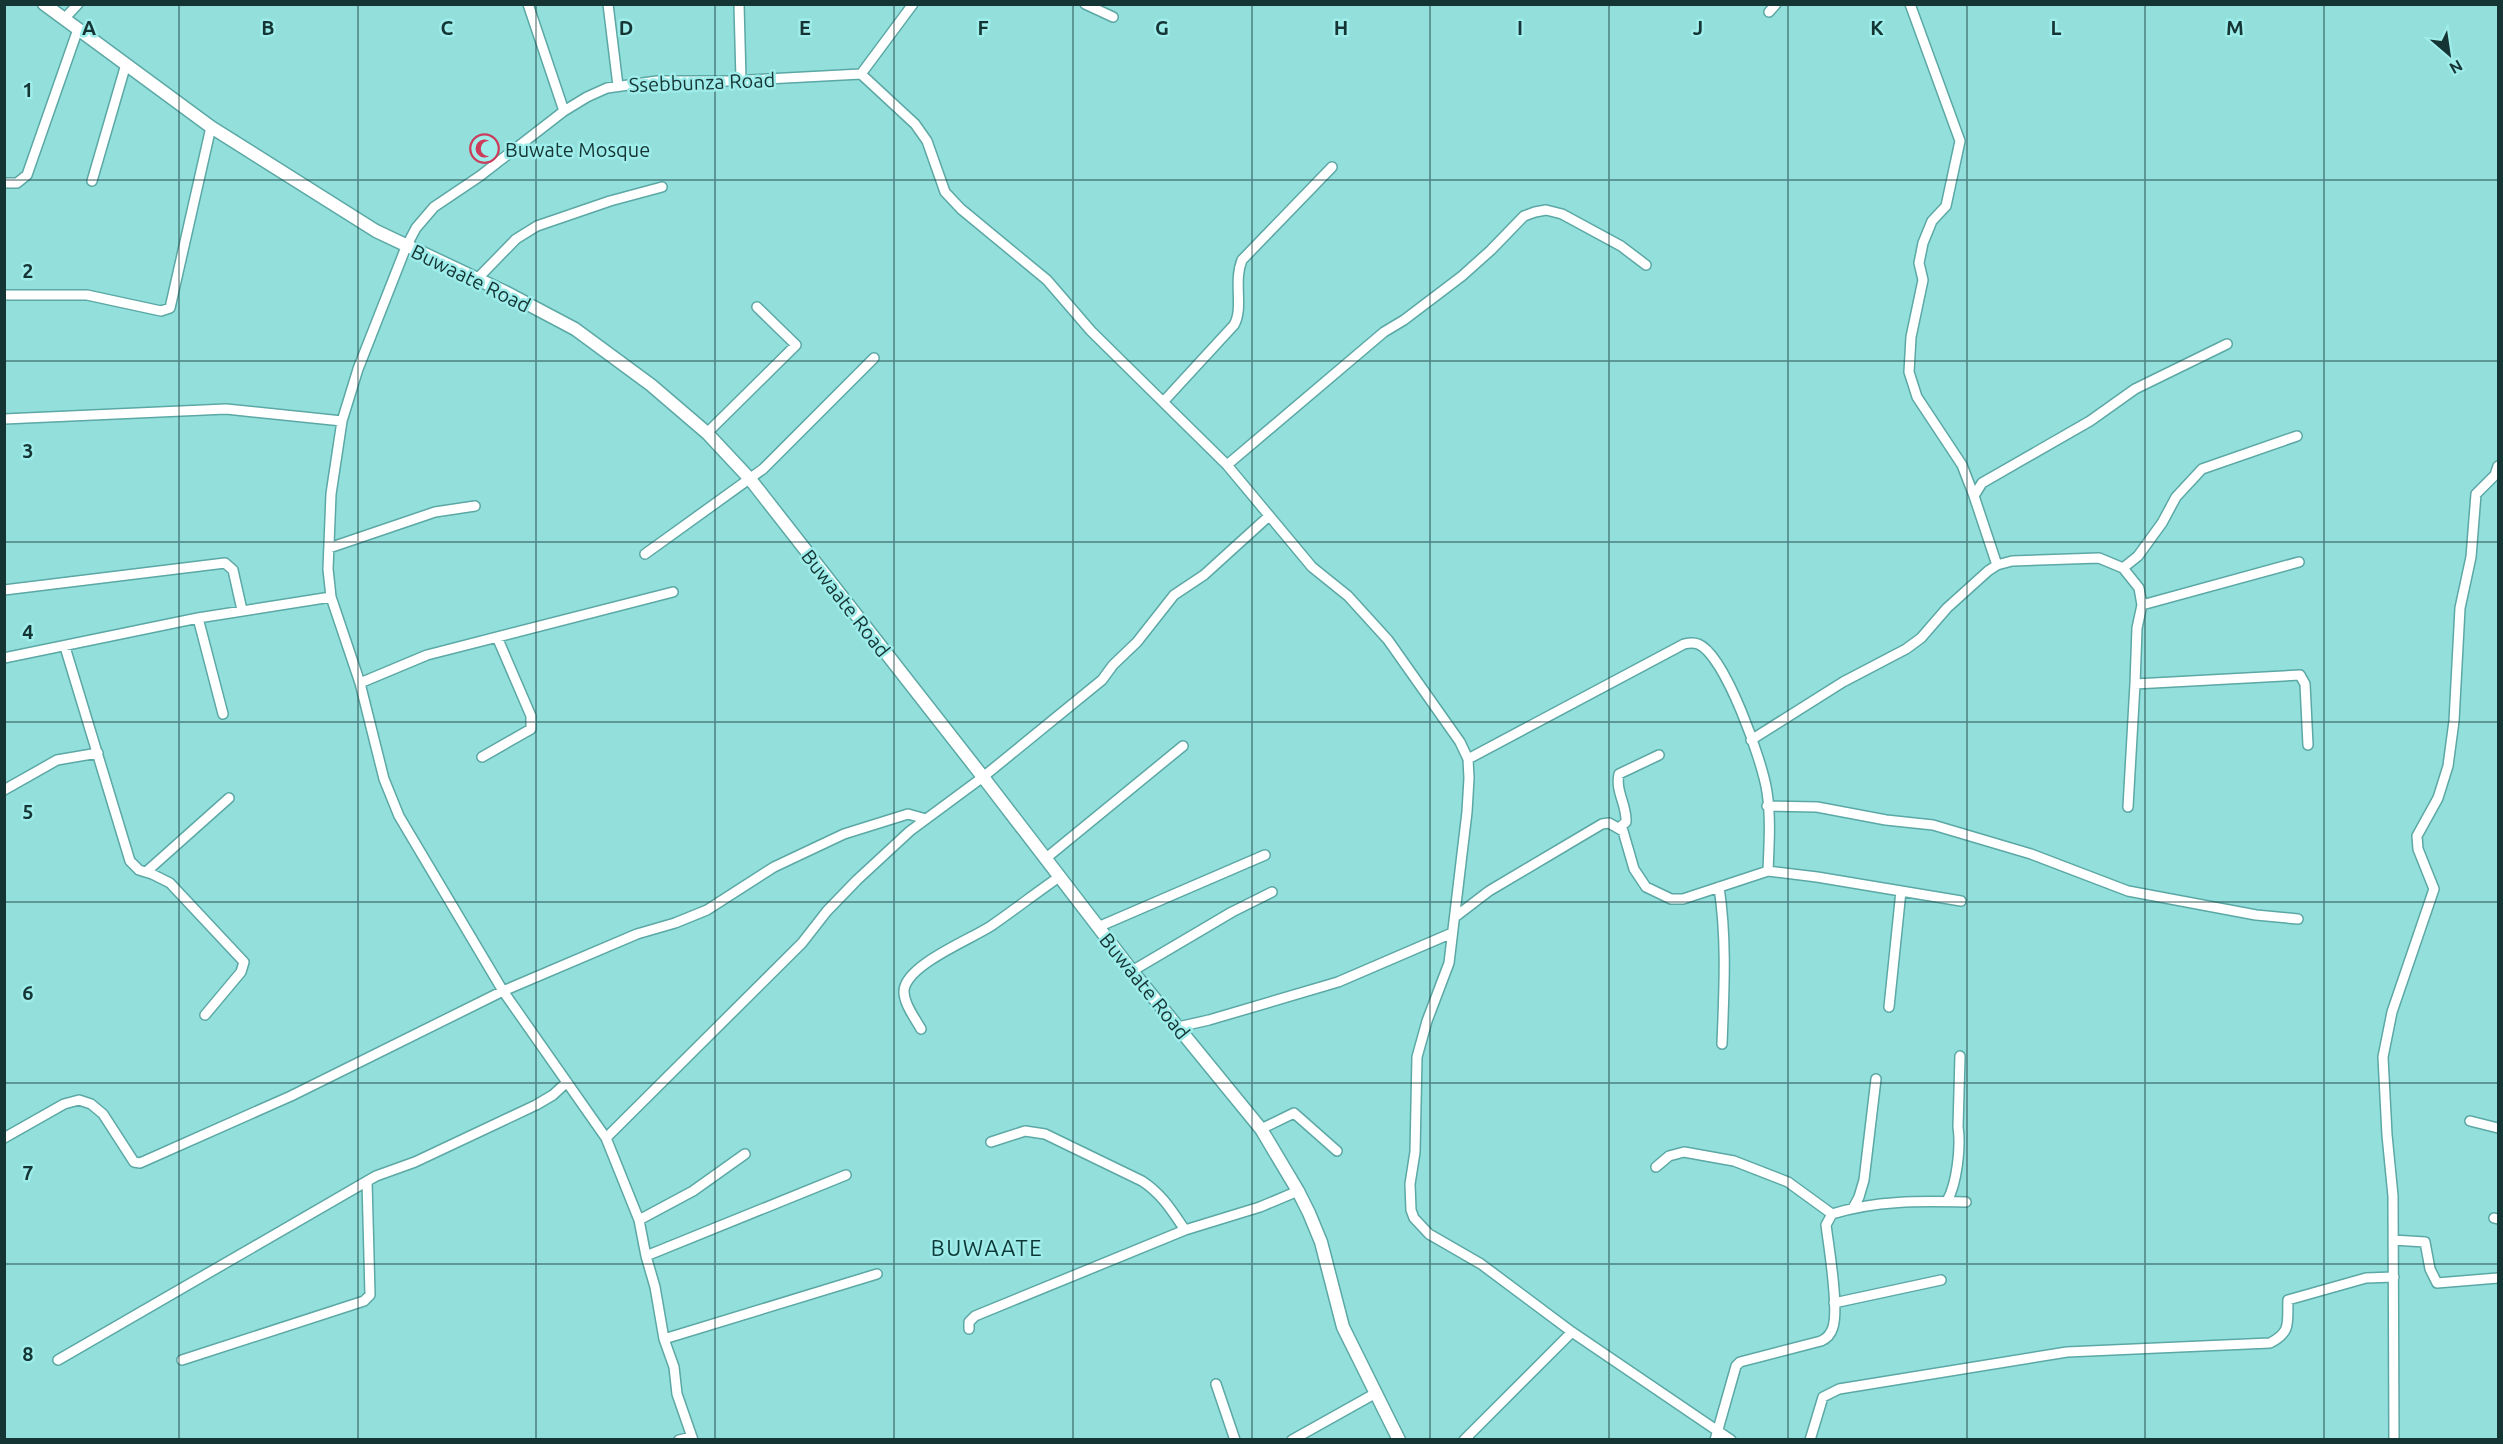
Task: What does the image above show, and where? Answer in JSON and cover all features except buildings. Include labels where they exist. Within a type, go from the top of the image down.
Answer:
[{"type":"street","name":"Buwaate Road","points":[[44,4],[211,127],[358,220],[406,247],[477,279],[575,329],[644,379],[707,432],[750,479],[1132,971],[1261,1129],[1298,1191],[1321,1242],[1343,1327],[1399,1440]]},
{"type":"street","points":[[64,19],[78,4]]},
{"type":"street","points":[[528,4],[564,111]]},
{"type":"street","points":[[608,4],[618,86]]},
{"type":"street","points":[[739,4],[741,80]]},
{"type":"street","points":[[913,4],[861,74],[915,124],[927,141],[945,192],[961,209],[1047,280],[1091,331],[1227,465],[1312,567],[1348,596],[1388,640],[1440,711],[1468,759],[1467,812],[1449,963],[1427,1021],[1417,1057],[1416,1141],[1410,1184],[1411,1210],[1418,1225],[1429,1234],[1481,1263],[1572,1332],[1716,1435],[1731,1440]]},
{"type":"street","points":[[1085,4],[1113,17]]},
{"type":"street","points":[[1911,4],[1960,141],[1946,206],[1932,221],[1923,243],[1919,263],[1923,280],[1911,337],[1909,372],[1917,397],[1962,465],[1997,565]]},
{"type":"street","points":[[4,183],[17,183],[27,175],[78,29]]},
{"type":"street","points":[[92,181],[126,64]]},
{"type":"street","name":"Ssebbunza Road","points":[[692,1438],[677,1394],[674,1366],[664,1339],[655,1287],[639,1220],[606,1138],[503,991],[399,816],[384,779],[360,683],[331,597],[329,548],[331,494],[342,421],[358,369],[406,247],[423,217],[434,207],[498,163],[564,111],[606,88],[657,81],[741,80],[861,74]]},
{"type":"street","points":[[4,295],[87,295],[161,311],[170,308],[211,127]]},
{"type":"street","points":[[1164,401],[1237,319],[1237,290],[1242,260],[1332,167]]},
{"type":"street","points":[[477,279],[516,239],[537,226],[610,201],[662,187]]},
{"type":"street","points":[[1227,465],[1384,332],[1404,321],[1462,276],[1524,216],[1546,210],[1562,214],[1622,246],[1646,265]]},
{"type":"street","points":[[707,432],[796,345],[757,307]]},
{"type":"street","points":[[1974,496],[1982,483],[2090,421],[2135,389],[2227,344]]},
{"type":"street","points":[[645,554],[763,469],[874,358]]},
{"type":"street","points":[[4,419],[226,409],[342,421]]},
{"type":"street","points":[[2123,568],[2131,564],[2138,556],[2162,523],[2176,497],[2202,469],[2297,436]]},
{"type":"street","points":[[2394,1440],[2393,1196],[2383,1057],[2392,1012],[2434,889],[2418,849],[2417,836],[2438,798],[2448,766],[2454,722],[2460,608],[2471,557],[2475,494],[2495,475],[2499,466]]},
{"type":"street","points":[[329,548],[435,512],[475,506]]},
{"type":"street","points":[[606,1138],[802,943],[827,911],[857,880],[926,819],[983,777],[1102,680],[1113,665],[1137,642],[1173,595],[1204,575],[1269,516]]},
{"type":"street","points":[[1751,740],[1843,682],[1921,638],[1947,608],[1997,565],[2042,558],[2099,558],[2123,568],[2139,588],[2142,605],[2137,628],[2128,807]]},
{"type":"street","points":[[2142,605],[2299,562]]},
{"type":"street","points":[[4,590],[225,563],[233,570],[242,610]]},
{"type":"street","points":[[360,683],[427,655],[673,592]]},
{"type":"street","points":[[4,657],[198,618],[331,597]]},
{"type":"street","points":[[198,618],[222,714]]},
{"type":"street","points":[[482,757],[531,729],[533,724],[497,637]]},
{"type":"street","points":[[1468,759],[1684,644],[1691,643],[1706,649],[1724,672],[1751,740],[1767,792],[1768,871]]},
{"type":"street","points":[[65,646],[130,861],[139,870],[170,883],[244,962],[241,972],[205,1015]]},
{"type":"street","points":[[2135,684],[2300,675],[2305,684],[2308,745]]},
{"type":"street","points":[[1045,859],[1183,746]]},
{"type":"street","points":[[4,790],[57,760],[98,753]]},
{"type":"street","points":[[1619,828],[1626,822],[1627,814],[1619,788],[1619,774],[1659,755]]},
{"type":"street","points":[[146,872],[229,798]]},
{"type":"street","points":[[1767,806],[1817,807],[1886,820],[1934,825],[2031,854],[2128,891],[2256,915],[2298,920]]},
{"type":"street","points":[[4,1138],[64,1104],[79,1100],[91,1104],[103,1114],[130,1157],[134,1162],[140,1163],[291,1096],[503,991],[637,934],[675,923],[707,910],[774,867],[844,834],[908,814],[926,819]]},
{"type":"street","points":[[1455,917],[1489,891],[1602,824],[1609,823],[1619,828],[1626,838],[1634,869],[1640,881],[1653,892],[1671,899],[1683,899],[1768,871],[1961,901]]},
{"type":"street","points":[[1098,927],[1265,855]]},
{"type":"street","points":[[921,1029],[903,994],[905,986],[913,975],[939,955],[990,927],[1059,877]]},
{"type":"street","points":[[1719,887],[1724,918],[1725,958],[1722,1044]]},
{"type":"street","points":[[1889,1007],[1901,891]]},
{"type":"street","points":[[1132,971],[1232,912],[1272,892]]},
{"type":"street","points":[[1178,1027],[1209,1020],[1338,981],[1452,933]]},
{"type":"street","points":[[1947,1202],[1953,1189],[1960,1137],[1958,1127],[1960,1056]]},
{"type":"street","points":[[1853,1208],[1864,1180],[1876,1079]]},
{"type":"street","points":[[58,1360],[367,1181],[415,1162],[536,1105],[553,1095],[567,1082]]},
{"type":"street","points":[[1261,1129],[1294,1113],[1337,1151]]},
{"type":"street","points":[[2470,1121],[2499,1128]]},
{"type":"street","points":[[991,1142],[1025,1131],[1045,1134],[1148,1185],[1164,1198],[1185,1230]]},
{"type":"street","points":[[1656,1167],[1669,1156],[1684,1152],[1734,1161],[1788,1182],[1832,1214]]},
{"type":"street","points":[[639,1220],[693,1191],[745,1154]]},
{"type":"street","points":[[646,1256],[846,1175]]},
{"type":"street","points":[[182,1360],[364,1301],[370,1295],[367,1181]]},
{"type":"street","points":[[969,1329],[969,1322],[975,1316],[1185,1230],[1260,1207],[1298,1191]]},
{"type":"street","points":[[1716,1435],[1736,1366],[1740,1362],[1825,1339],[1834,1324],[1826,1225],[1832,1214],[1893,1201],[1966,1202]]},
{"type":"street","points":[[2393,1240],[2425,1242],[2430,1269],[2437,1283],[2499,1278]]},
{"type":"street","points":[[664,1339],[877,1274]]},
{"type":"street","points":[[1810,1440],[1823,1397],[1839,1389],[2067,1352],[2270,1343],[2282,1337],[2286,1330],[2288,1300],[2366,1278],[2394,1277]]},
{"type":"street","points":[[1834,1303],[1941,1280]]},
{"type":"street","points":[[1464,1440],[1572,1332]]},
{"type":"street","points":[[1216,1384],[1235,1440]]},
{"type":"street","points":[[1292,1440],[1376,1393]]},
{"type":"street","points":[[679,1440],[692,1438]]},
{"type":"place","name":"Buwate Mosque","points":[[484,149]]},
{"type":"district","name":"BUWAATE","points":[[987,1247]]}]
